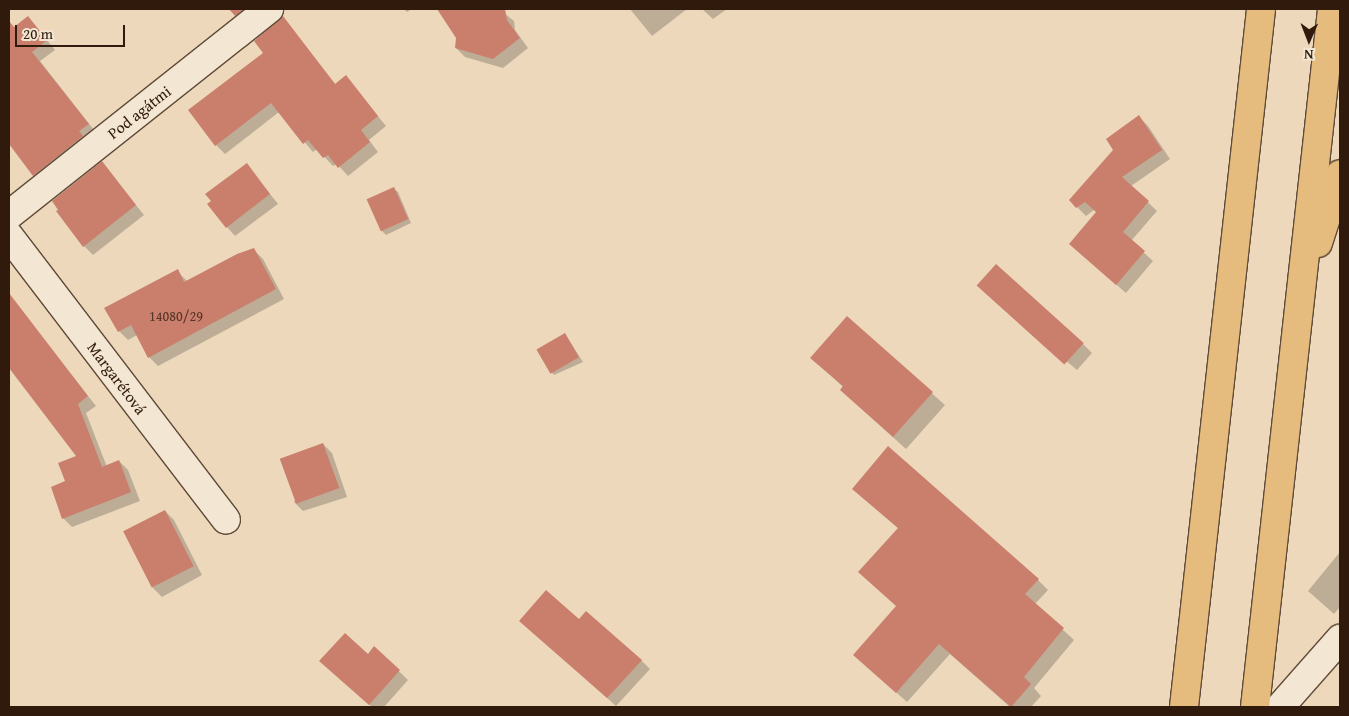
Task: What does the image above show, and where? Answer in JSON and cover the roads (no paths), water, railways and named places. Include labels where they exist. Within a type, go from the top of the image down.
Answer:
[{"type":"highway","points":[[1255,707],[1332,9]]},
{"type":"highway","points":[[1184,707],[1261,10]]},
{"type":"highway","points":[[1300,299],[1340,174]]},
{"type":"street","name":"Pod agátmi","points":[[9,215],[269,9]]},
{"type":"street","name":"Margarétová","points":[[9,236],[226,520]]},
{"type":"street","points":[[1280,707],[1340,639]]}]
